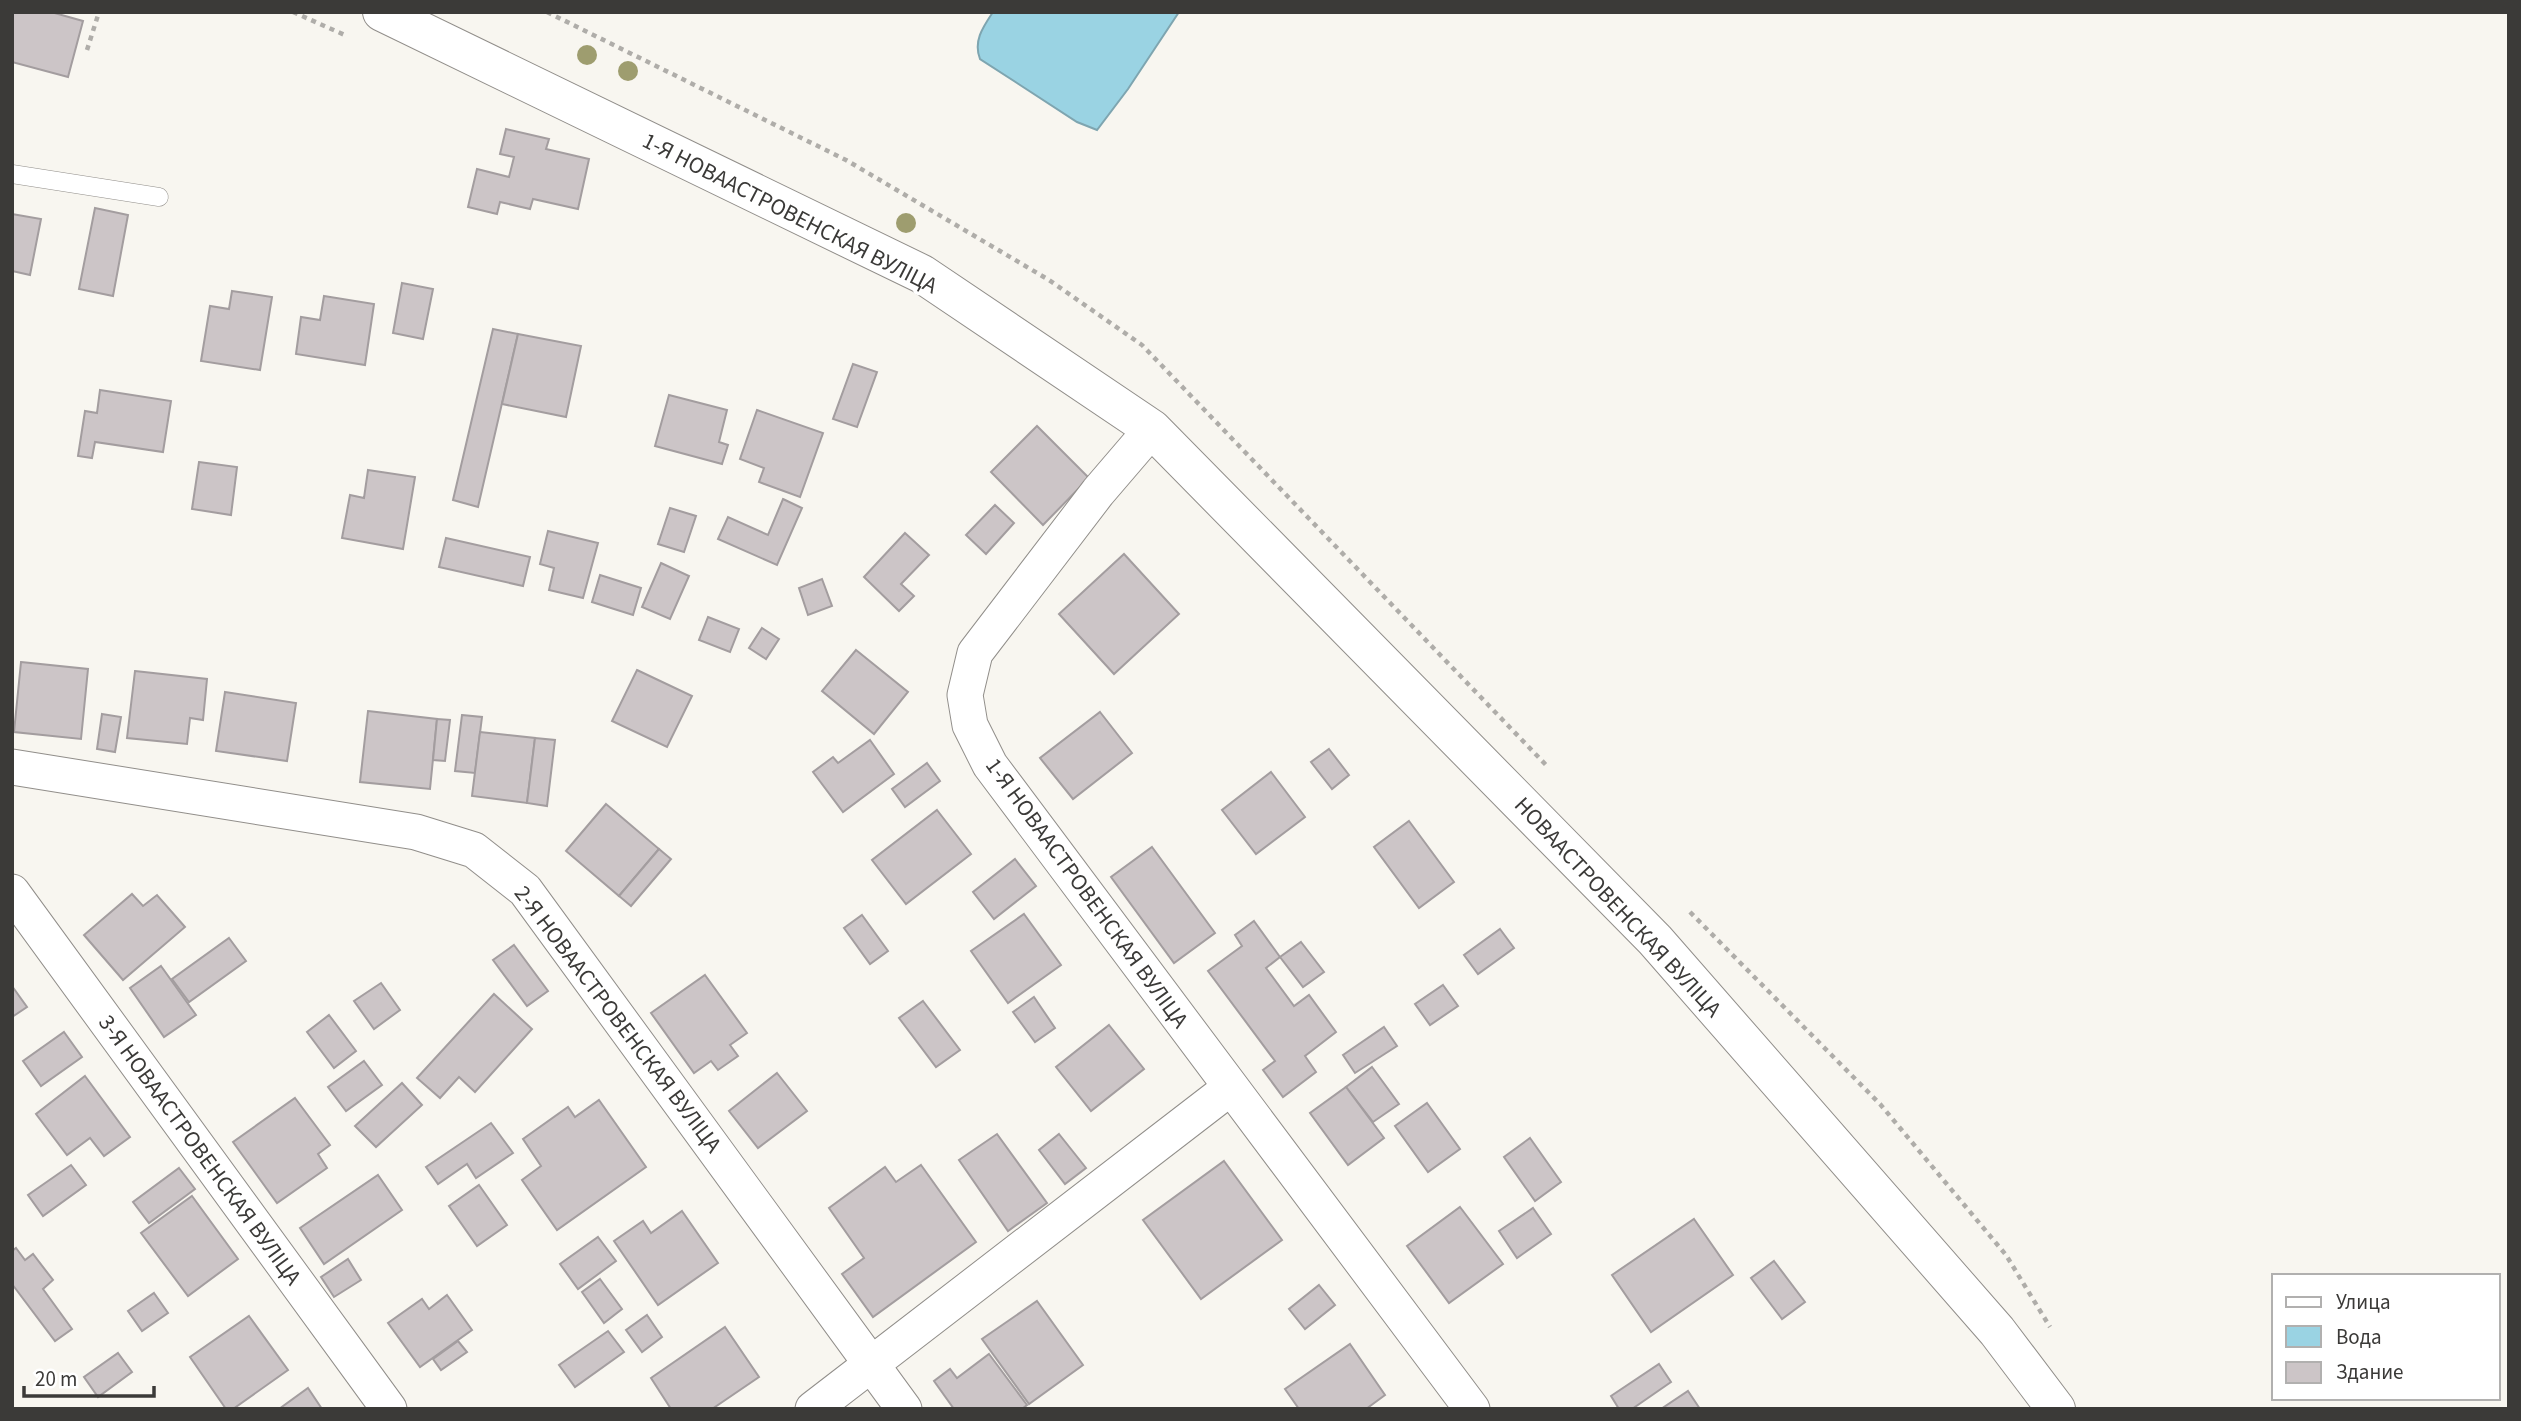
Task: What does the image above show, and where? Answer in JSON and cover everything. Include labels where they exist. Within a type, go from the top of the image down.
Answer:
[{"type":"main road","name":"1-Я НОВААСТРОВЕНСКАЯ ВУЛІЦА","points":[[382,12],[922,274],[1152,429]]},
{"type":"main road","name":"НОВААСТРОВЕНСКАЯ ВУЛІЦА","points":[[1152,429],[1655,940],[1997,1331],[2056,1409]]},
{"type":"street","name":"1-Я НОВААСТРОВЕНСКАЯ ВУЛІЦА","points":[[1152,429],[1098,492],[975,653],[965,695],[970,725],[990,765],[1230,1088],[1458,1404]]},
{"type":"street","name":"2-Я НОВААСТРОВЕНСКАЯ ВУЛІЦА","points":[[12,767],[416,832],[474,850],[525,890],[904,1409]]},
{"type":"street","name":"3-Я НОВААСТРОВЕНСКАЯ ВУЛІЦА","points":[[12,892],[389,1409]]},
{"type":"street","points":[[813,1409],[1230,1088]]},
{"type":"lane","points":[[12,174],[159,197]]},
{"type":"path","points":[[87,50],[99,12]]},
{"type":"water","points":[[993,12],[1179,12],[1097,130],[1077,122],[980,59],[978,40]]},
{"type":"building","points":[[12,12],[51,12],[83,21],[68,77],[12,62]]},
{"type":"building","points":[[506,129],[549,139],[546,149],[589,159],[578,209],[533,199],[530,209],[500,202],[497,214],[468,207],[477,169],[509,177],[514,157],[500,154]]},
{"type":"building","points":[[95,208],[128,215],[113,296],[79,289]]},
{"type":"building","points":[[12,214],[41,219],[30,275],[12,271]]},
{"type":"building","points":[[402,283],[433,289],[423,339],[393,333]]},
{"type":"building","points":[[232,291],[272,297],[260,370],[201,361],[210,306],[229,309]]},
{"type":"building","points":[[324,296],[374,304],[365,365],[296,354],[301,317],[320,320]]},
{"type":"building","points":[[493,329],[518,334],[478,507],[453,500]]},
{"type":"building","points":[[518,334],[581,346],[566,417],[502,404]]},
{"type":"building","points":[[853,364],[877,372],[857,427],[833,419]]},
{"type":"building","points":[[100,390],[171,401],[163,452],[95,442],[92,458],[78,456],[85,411],[97,413]]},
{"type":"building","points":[[669,395],[727,410],[719,442],[728,445],[722,464],[655,446]]},
{"type":"building","points":[[757,410],[823,433],[800,497],[759,482],[764,468],[740,459]]},
{"type":"building","points":[[1037,426],[1089,478],[1043,525],[991,472]]},
{"type":"building","points":[[199,462],[237,467],[231,515],[192,509]]},
{"type":"building","points":[[368,470],[415,477],[403,549],[342,538],[350,495],[364,498]]},
{"type":"building","points":[[783,499],[802,508],[777,565],[718,539],[728,517],[768,535]]},
{"type":"building","points":[[995,505],[1014,523],[986,554],[966,535]]},
{"type":"building","points":[[670,508],[696,516],[684,552],[658,544]]},
{"type":"building","points":[[548,531],[598,543],[583,598],[549,590],[554,568],[540,564]]},
{"type":"building","points":[[905,533],[929,555],[901,584],[914,596],[899,611],[864,577]]},
{"type":"building","points":[[446,538],[530,557],[523,586],[439,567]]},
{"type":"building","points":[[1124,554],[1179,614],[1114,674],[1059,614]]},
{"type":"building","points":[[661,563],[689,576],[670,619],[642,607]]},
{"type":"building","points":[[600,575],[641,588],[633,615],[592,602]]},
{"type":"building","points":[[822,579],[832,606],[808,615],[799,588]]},
{"type":"building","points":[[708,617],[739,629],[730,652],[699,640]]},
{"type":"building","points":[[762,628],[779,639],[766,659],[749,648]]},
{"type":"building","points":[[856,650],[908,692],[874,734],[822,691]]},
{"type":"building","points":[[21,662],[88,669],[81,739],[14,732]]},
{"type":"building","points":[[637,670],[692,696],[667,747],[612,721]]},
{"type":"building","points":[[135,671],[207,679],[203,720],[190,718],[187,744],[127,738]]},
{"type":"building","points":[[225,692],[296,703],[287,761],[216,751]]},
{"type":"building","points":[[368,711],[437,719],[430,789],[360,782]]},
{"type":"building","points":[[1100,712],[1132,753],[1073,799],[1040,758]]},
{"type":"building","points":[[102,714],[121,717],[115,752],[97,749]]},
{"type":"building","points":[[462,715],[482,717],[475,773],[455,771]]},
{"type":"building","points":[[437,719],[450,720],[445,761],[433,760]]},
{"type":"building","points":[[480,732],[535,738],[527,803],[472,796]]},
{"type":"building","points":[[535,738],[555,740],[547,806],[527,803]]},
{"type":"building","points":[[870,740],[894,774],[843,812],[813,772],[833,757],[838,763]]},
{"type":"building","points":[[1329,749],[1349,775],[1332,789],[1311,762]]},
{"type":"building","points":[[927,763],[940,781],[905,807],[892,789]]},
{"type":"building","points":[[1271,772],[1305,817],[1256,854],[1222,810]]},
{"type":"building","points":[[606,804],[659,849],[619,896],[566,851]]},
{"type":"building","points":[[937,810],[971,854],[906,904],[872,860]]},
{"type":"building","points":[[1409,821],[1454,882],[1419,908],[1374,847]]},
{"type":"building","points":[[1152,847],[1215,933],[1174,963],[1111,877]]},
{"type":"building","points":[[659,849],[671,859],[631,906],[619,896]]},
{"type":"building","points":[[1015,859],[1036,886],[994,919],[973,892]]},
{"type":"building","points":[[132,894],[143,906],[157,895],[185,927],[123,980],[84,935]]},
{"type":"building","points":[[1024,914],[1061,965],[1008,1003],[971,951]]},
{"type":"building","points":[[862,915],[888,951],[870,964],[844,928]]},
{"type":"building","points":[[1254,921],[1280,957],[1266,968],[1294,1006],[1309,995],[1336,1032],[1305,1056],[1316,1072],[1283,1097],[1263,1070],[1275,1061],[1208,971],[1242,946],[1235,935]]},
{"type":"building","points":[[1500,929],[1514,948],[1478,974],[1464,955]]},
{"type":"building","points":[[229,938],[246,961],[189,1002],[172,979]]},
{"type":"building","points":[[1301,942],[1324,972],[1303,987],[1280,957]]},
{"type":"building","points":[[514,945],[548,991],[527,1006],[493,960]]},
{"type":"building","points":[[161,966],[196,1015],[164,1037],[130,988]]},
{"type":"building","points":[[705,975],[747,1033],[730,1045],[738,1056],[718,1070],[711,1061],[694,1073],[651,1013]]},
{"type":"building","points":[[381,983],[400,1010],[374,1029],[354,1001]]},
{"type":"building","points":[[1443,985],[1458,1006],[1430,1025],[1415,1004]]},
{"type":"building","points":[[12,986],[27,1007],[12,1017]]},
{"type":"building","points":[[494,994],[532,1029],[475,1092],[459,1077],[440,1098],[417,1078]]},
{"type":"building","points":[[1034,997],[1055,1028],[1035,1042],[1013,1012]]},
{"type":"building","points":[[923,1001],[960,1050],[936,1067],[899,1018]]},
{"type":"building","points":[[329,1015],[356,1051],[334,1068],[307,1032]]},
{"type":"building","points":[[1109,1025],[1144,1069],[1091,1111],[1056,1067]]},
{"type":"building","points":[[1384,1027],[1397,1046],[1355,1073],[1343,1055]]},
{"type":"building","points":[[64,1032],[82,1057],[41,1086],[23,1061]]},
{"type":"building","points":[[364,1061],[382,1085],[346,1111],[328,1087]]},
{"type":"building","points":[[1372,1067],[1399,1104],[1373,1122],[1346,1087]]},
{"type":"building","points":[[777,1073],[807,1111],[758,1148],[729,1111]]},
{"type":"building","points":[[85,1076],[130,1137],[104,1156],[90,1138],[67,1155],[36,1114]]},
{"type":"building","points":[[402,1083],[422,1105],[376,1147],[355,1126]]},
{"type":"building","points":[[1346,1087],[1384,1138],[1348,1165],[1310,1113]]},
{"type":"building","points":[[295,1098],[330,1145],[318,1154],[327,1168],[277,1203],[233,1142]]},
{"type":"building","points":[[599,1100],[646,1167],[557,1230],[522,1180],[541,1166],[523,1139],[568,1107],[575,1117]]},
{"type":"building","points":[[1427,1103],[1460,1149],[1428,1172],[1395,1126]]},
{"type":"building","points":[[491,1123],[513,1153],[476,1178],[467,1164],[438,1184],[426,1167]]},
{"type":"building","points":[[997,1134],[1047,1203],[1008,1231],[959,1160]]},
{"type":"building","points":[[1059,1134],[1086,1168],[1065,1184],[1039,1150]]},
{"type":"building","points":[[1530,1138],[1561,1182],[1535,1201],[1504,1157]]},
{"type":"building","points":[[1224,1161],[1282,1240],[1201,1299],[1143,1220]]},
{"type":"building","points":[[71,1165],[86,1185],[43,1216],[28,1195]]},
{"type":"building","points":[[921,1165],[976,1242],[873,1317],[842,1274],[864,1258],[829,1208],[885,1167],[896,1182]]},
{"type":"building","points":[[179,1168],[195,1189],[149,1223],[133,1202]]},
{"type":"building","points":[[378,1175],[402,1210],[324,1264],[300,1228]]},
{"type":"building","points":[[479,1185],[507,1225],[477,1246],[449,1206]]},
{"type":"building","points":[[192,1196],[238,1259],[188,1296],[141,1233]]},
{"type":"building","points":[[1460,1207],[1503,1264],[1449,1303],[1407,1246]]},
{"type":"building","points":[[1533,1208],[1551,1234],[1517,1258],[1499,1231]]},
{"type":"building","points":[[682,1211],[718,1263],[658,1305],[614,1241],[643,1221],[651,1233]]},
{"type":"building","points":[[1694,1219],[1733,1275],[1651,1332],[1612,1275]]},
{"type":"building","points":[[598,1237],[616,1261],[578,1289],[560,1264]]},
{"type":"building","points":[[16,1248],[25,1260],[33,1254],[53,1280],[43,1289],[72,1329],[55,1341],[12,1284],[12,1251]]},
{"type":"building","points":[[348,1259],[361,1280],[334,1297],[321,1277]]},
{"type":"building","points":[[1774,1261],[1805,1302],[1782,1319],[1751,1278]]},
{"type":"building","points":[[600,1279],[622,1309],[604,1323],[582,1292]]},
{"type":"building","points":[[1319,1285],[1335,1305],[1305,1329],[1289,1309]]},
{"type":"building","points":[[154,1293],[168,1313],[142,1331],[128,1311]]},
{"type":"building","points":[[447,1295],[472,1330],[420,1367],[388,1323],[422,1299],[429,1309]]},
{"type":"building","points":[[1037,1301],[1083,1365],[1029,1404],[982,1339]]},
{"type":"building","points":[[647,1315],[662,1337],[642,1352],[626,1330]]},
{"type":"building","points":[[249,1316],[288,1370],[233,1409],[226,1409],[190,1357]]},
{"type":"building","points":[[725,1327],[759,1377],[712,1409],[671,1409],[651,1378]]},
{"type":"building","points":[[608,1331],[624,1352],[575,1387],[559,1365]]},
{"type":"building","points":[[458,1341],[467,1352],[441,1370],[433,1359]]},
{"type":"building","points":[[1350,1344],[1385,1395],[1366,1409],[1299,1409],[1285,1389]]},
{"type":"building","points":[[118,1353],[132,1372],[98,1397],[84,1377]]},
{"type":"building","points":[[989,1354],[1027,1405],[1022,1409],[954,1409],[934,1381],[950,1369],[957,1378]]},
{"type":"building","points":[[1659,1364],[1671,1382],[1632,1409],[1619,1409],[1611,1396]]},
{"type":"building","points":[[308,1388],[322,1409],[279,1409]]},
{"type":"building","points":[[1688,1391],[1700,1409],[1661,1409]]}]
